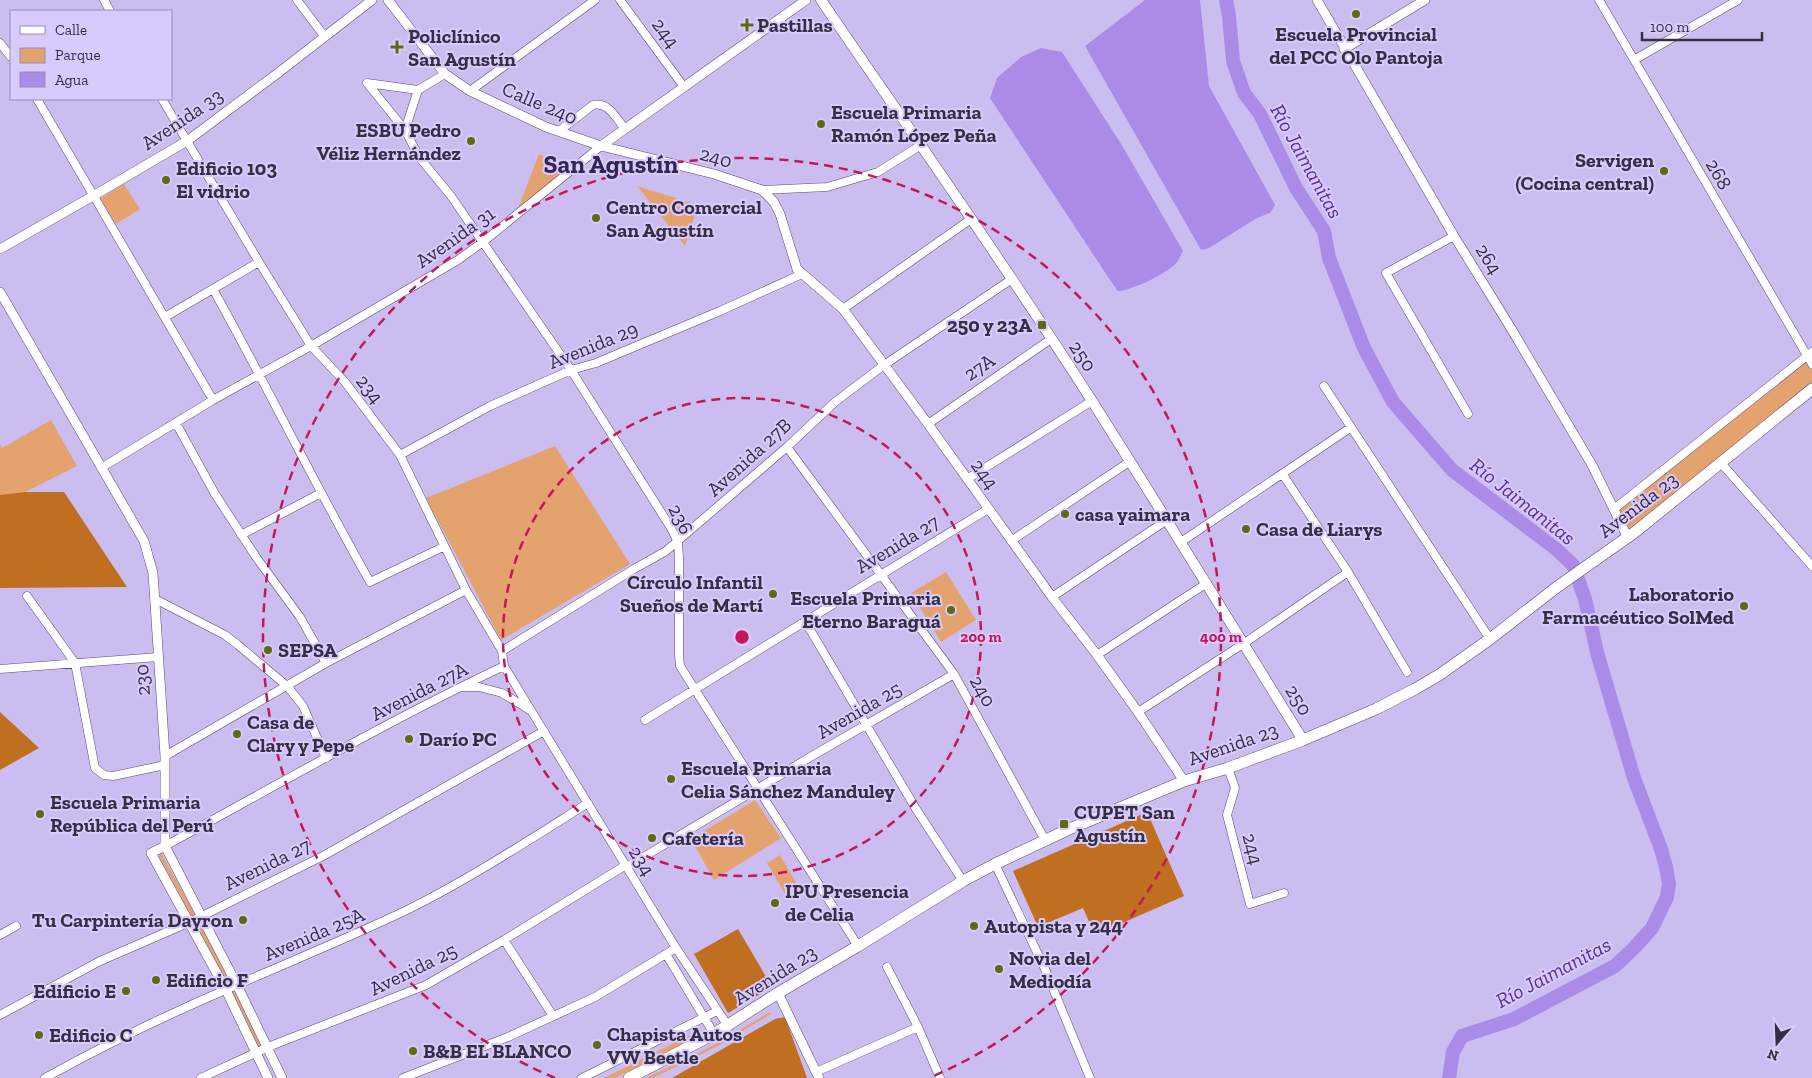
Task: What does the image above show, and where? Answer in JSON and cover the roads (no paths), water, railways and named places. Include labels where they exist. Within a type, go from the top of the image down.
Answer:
[{"type":"main road","name":"250","points":[[822,0],[1092,401],[1303,740]]},
{"type":"main road","name":"Avenida 23","points":[[629,1078],[728,1026],[778,993],[963,881],[995,864],[1184,781],[1228,768],[1303,740],[1376,709],[1416,689],[1490,639],[1592,562],[1628,538],[1812,390]]},
{"type":"street","points":[[297,0],[325,36]]},
{"type":"street","name":"Avenida 33","points":[[0,248],[187,141],[372,0]]},
{"type":"street","name":"Calle 240","points":[[388,0],[445,74],[470,91],[503,107],[559,132],[601,146]]},
{"type":"street","points":[[470,91],[595,0]]},
{"type":"street","name":"244","points":[[620,0],[684,87]]},
{"type":"street","name":"Avenida 31","points":[[101,468],[213,400],[311,346],[458,260],[625,128],[806,0]]},
{"type":"street","name":"264","points":[[1316,0],[1454,236],[1592,465],[1628,538]]},
{"type":"street","points":[[1344,49],[1425,0]]},
{"type":"street","name":"268","points":[[1599,0],[1810,354],[1812,364]]},
{"type":"street","points":[[1634,60],[1738,0]]},
{"type":"street","points":[[0,43],[10,56]]},
{"type":"street","points":[[405,130],[418,90],[445,74]]},
{"type":"street","name":"236","points":[[418,90],[367,84],[405,130],[419,157],[451,196],[571,370],[671,528],[678,542],[680,558],[680,666],[858,946]]},
{"type":"street","points":[[38,100],[213,400]]},
{"type":"street","name":"234","points":[[163,100],[311,346],[345,382],[400,455],[443,547],[502,650],[504,666],[676,948],[728,1026]]},
{"type":"street","points":[[559,132],[593,104],[600,103],[606,106],[625,128]]},
{"type":"street","name":"240","points":[[601,146],[714,174],[762,190]]},
{"type":"street","points":[[762,190],[827,187],[878,172],[921,146]]},
{"type":"street","name":"244","points":[[762,190],[774,202],[780,214],[795,264],[802,274],[843,310],[928,424],[1052,597],[1097,655],[1184,781]]},
{"type":"street","points":[[843,310],[971,219]]},
{"type":"street","points":[[1454,236],[1386,274],[1468,414]]},
{"type":"street","points":[[165,317],[259,262]]},
{"type":"street","name":"Avenida 29","points":[[400,455],[490,406],[571,370],[596,363],[720,311],[802,274]]},
{"type":"street","name":"Avenida 27B","points":[[502,650],[666,551],[787,447],[830,407],[884,365],[1012,280]]},
{"type":"street","points":[[212,290],[260,374],[321,493],[370,582],[443,547]]},
{"type":"street","name":"230","points":[[0,292],[144,541],[153,573],[155,599],[165,761],[164,846],[237,984],[282,1078]]},
{"type":"street","name":"27A","points":[[928,424],[1051,339]]},
{"type":"street","points":[[1614,509],[1810,354]]},
{"type":"street","points":[[1324,386],[1490,639]]},
{"type":"street","points":[[967,479],[1092,401]]},
{"type":"street","points":[[176,423],[215,494],[241,535],[300,617],[326,663]]},
{"type":"street","points":[[1181,542],[1350,428]]},
{"type":"street","name":"240","points":[[787,447],[954,674],[1046,840]]},
{"type":"street","points":[[1011,540],[1129,462]]},
{"type":"street","points":[[1720,463],[1812,566]]},
{"type":"street","points":[[1283,475],[1348,572],[1407,672]]},
{"type":"street","points":[[241,535],[321,493]]},
{"type":"street","name":"Avenida 27","points":[[645,720],[988,509]]},
{"type":"street","points":[[1052,597],[1167,520]]},
{"type":"street","points":[[1138,712],[1243,644],[1348,572]]},
{"type":"street","points":[[1097,655],[1207,583]]},
{"type":"street","points":[[27,596],[75,663],[95,768],[104,775],[113,776],[165,761],[326,663],[466,590]]},
{"type":"street","points":[[155,599],[225,635],[287,686],[303,706],[326,758]]},
{"type":"street","points":[[805,621],[916,809],[963,881]]},
{"type":"street","points":[[0,669],[158,657]]},
{"type":"street","name":"Avenida 27A","points":[[164,846],[460,687],[504,666]]},
{"type":"street","name":"Avenida 25","points":[[201,1078],[268,1047],[426,985],[954,674]]},
{"type":"street","name":"234","points":[[460,687],[479,687],[502,693],[531,710]]},
{"type":"street","name":"Avenida 27","points":[[0,1015],[100,961],[190,922],[323,856],[544,731]]},
{"type":"street","name":"244","points":[[1228,768],[1235,788],[1227,815],[1250,904],[1284,893]]},
{"type":"street","name":"Avenida 25A","points":[[45,1078],[89,1054],[237,984],[365,930],[409,909],[475,873],[588,803]]},
{"type":"street","points":[[164,846],[151,853],[226,990],[268,1078]]},
{"type":"street","points":[[995,864],[1044,969],[1090,1078]]},
{"type":"street","points":[[0,935],[16,926]]},
{"type":"street","points":[[504,940],[553,1016]]},
{"type":"street","points":[[403,1078],[508,1037],[595,997],[676,948]]},
{"type":"street","points":[[666,954],[714,1034]]},
{"type":"street","points":[[888,967],[918,1027],[940,1078]]},
{"type":"street","points":[[778,993],[817,1075],[918,1027]]},
{"type":"street","points":[[582,1078],[717,1011]]},
{"type":"water","points":[[1145,0],[1200,0],[1209,86],[1275,205],[1270,213],[1257,218],[1209,248],[1201,250],[1085,46]]},
{"type":"water","points":[[1041,48],[1062,52],[1123,147],[1183,251],[1178,261],[1159,276],[1118,291],[990,98],[997,78],[1021,57]]},
{"type":"waterway","name":"Río Jaimanitas","points":[[1226,0],[1233,61],[1244,93],[1260,114],[1296,188],[1324,231],[1329,258],[1364,348],[1393,402],[1452,470],[1556,549],[1573,565],[1585,599],[1598,656],[1634,778],[1666,867],[1669,884],[1667,897],[1652,928],[1635,947],[1615,966],[1514,1019],[1462,1036],[1453,1052],[1449,1078]]},
{"type":"place","name":"Escuela Provincial del PCC Olo Pantoja","points":[[1356,14]]},
{"type":"place","name":"Pastillas","points":[[747,25]]},
{"type":"place","name":"Policlínico San Agustín","points":[[397,47]]},
{"type":"place","name":"Escuela Primaria Ramón López Peña","points":[[821,124]]},
{"type":"place","name":"ESBU Pedro Véliz Hernández","points":[[471,141]]},
{"type":"place","name":"Servigen (Cocina central)","points":[[1664,171]]},
{"type":"place","name":"Edificio 103 El vidrio","points":[[166,180]]},
{"type":"place","name":"Centro Comercial San Agustín","points":[[596,218]]},
{"type":"place","name":"250 y 23A","points":[[1042,325]]},
{"type":"place","name":"casa yaimara","points":[[1065,514]]},
{"type":"place","name":"Casa de Liarys","points":[[1246,529]]},
{"type":"place","name":"Círculo Infantil Sueños de Martí","points":[[773,594]]},
{"type":"place","name":"Laboratorio Farmacéutico SolMed","points":[[1744,606]]},
{"type":"place","name":"Escuela Primaria Eterno Baraguá","points":[[951,610]]},
{"type":"place","name":"SEPSA","points":[[268,650]]},
{"type":"place","name":"Casa de Clary y Pepe","points":[[237,734]]},
{"type":"place","name":"Darío PC","points":[[409,739]]},
{"type":"place","name":"Escuela Primaria Celia Sánchez Manduley","points":[[671,779]]},
{"type":"place","name":"Escuela Primaria República del Perú","points":[[40,814]]},
{"type":"place","name":"CUPET San Agustín","points":[[1064,824]]},
{"type":"place","name":"Cafetería","points":[[652,838]]},
{"type":"place","name":"IPU Presencia de Celia","points":[[775,903]]},
{"type":"place","name":"Tu Carpintería Dayron","points":[[243,920]]},
{"type":"place","name":"Autopista y 244","points":[[974,926]]},
{"type":"place","name":"Novia del Mediodía","points":[[999,969]]},
{"type":"place","name":"Edificio F","points":[[156,980]]},
{"type":"place","name":"Edificio E","points":[[126,991]]},
{"type":"place","name":"Edificio C","points":[[39,1035]]},
{"type":"place","name":"Chapista Autos VW Beetle","points":[[597,1045]]},
{"type":"place","name":"B&B EL BLANCO","points":[[413,1051]]},
{"type":"district","name":"San Agustín","points":[[611,164]]}]
